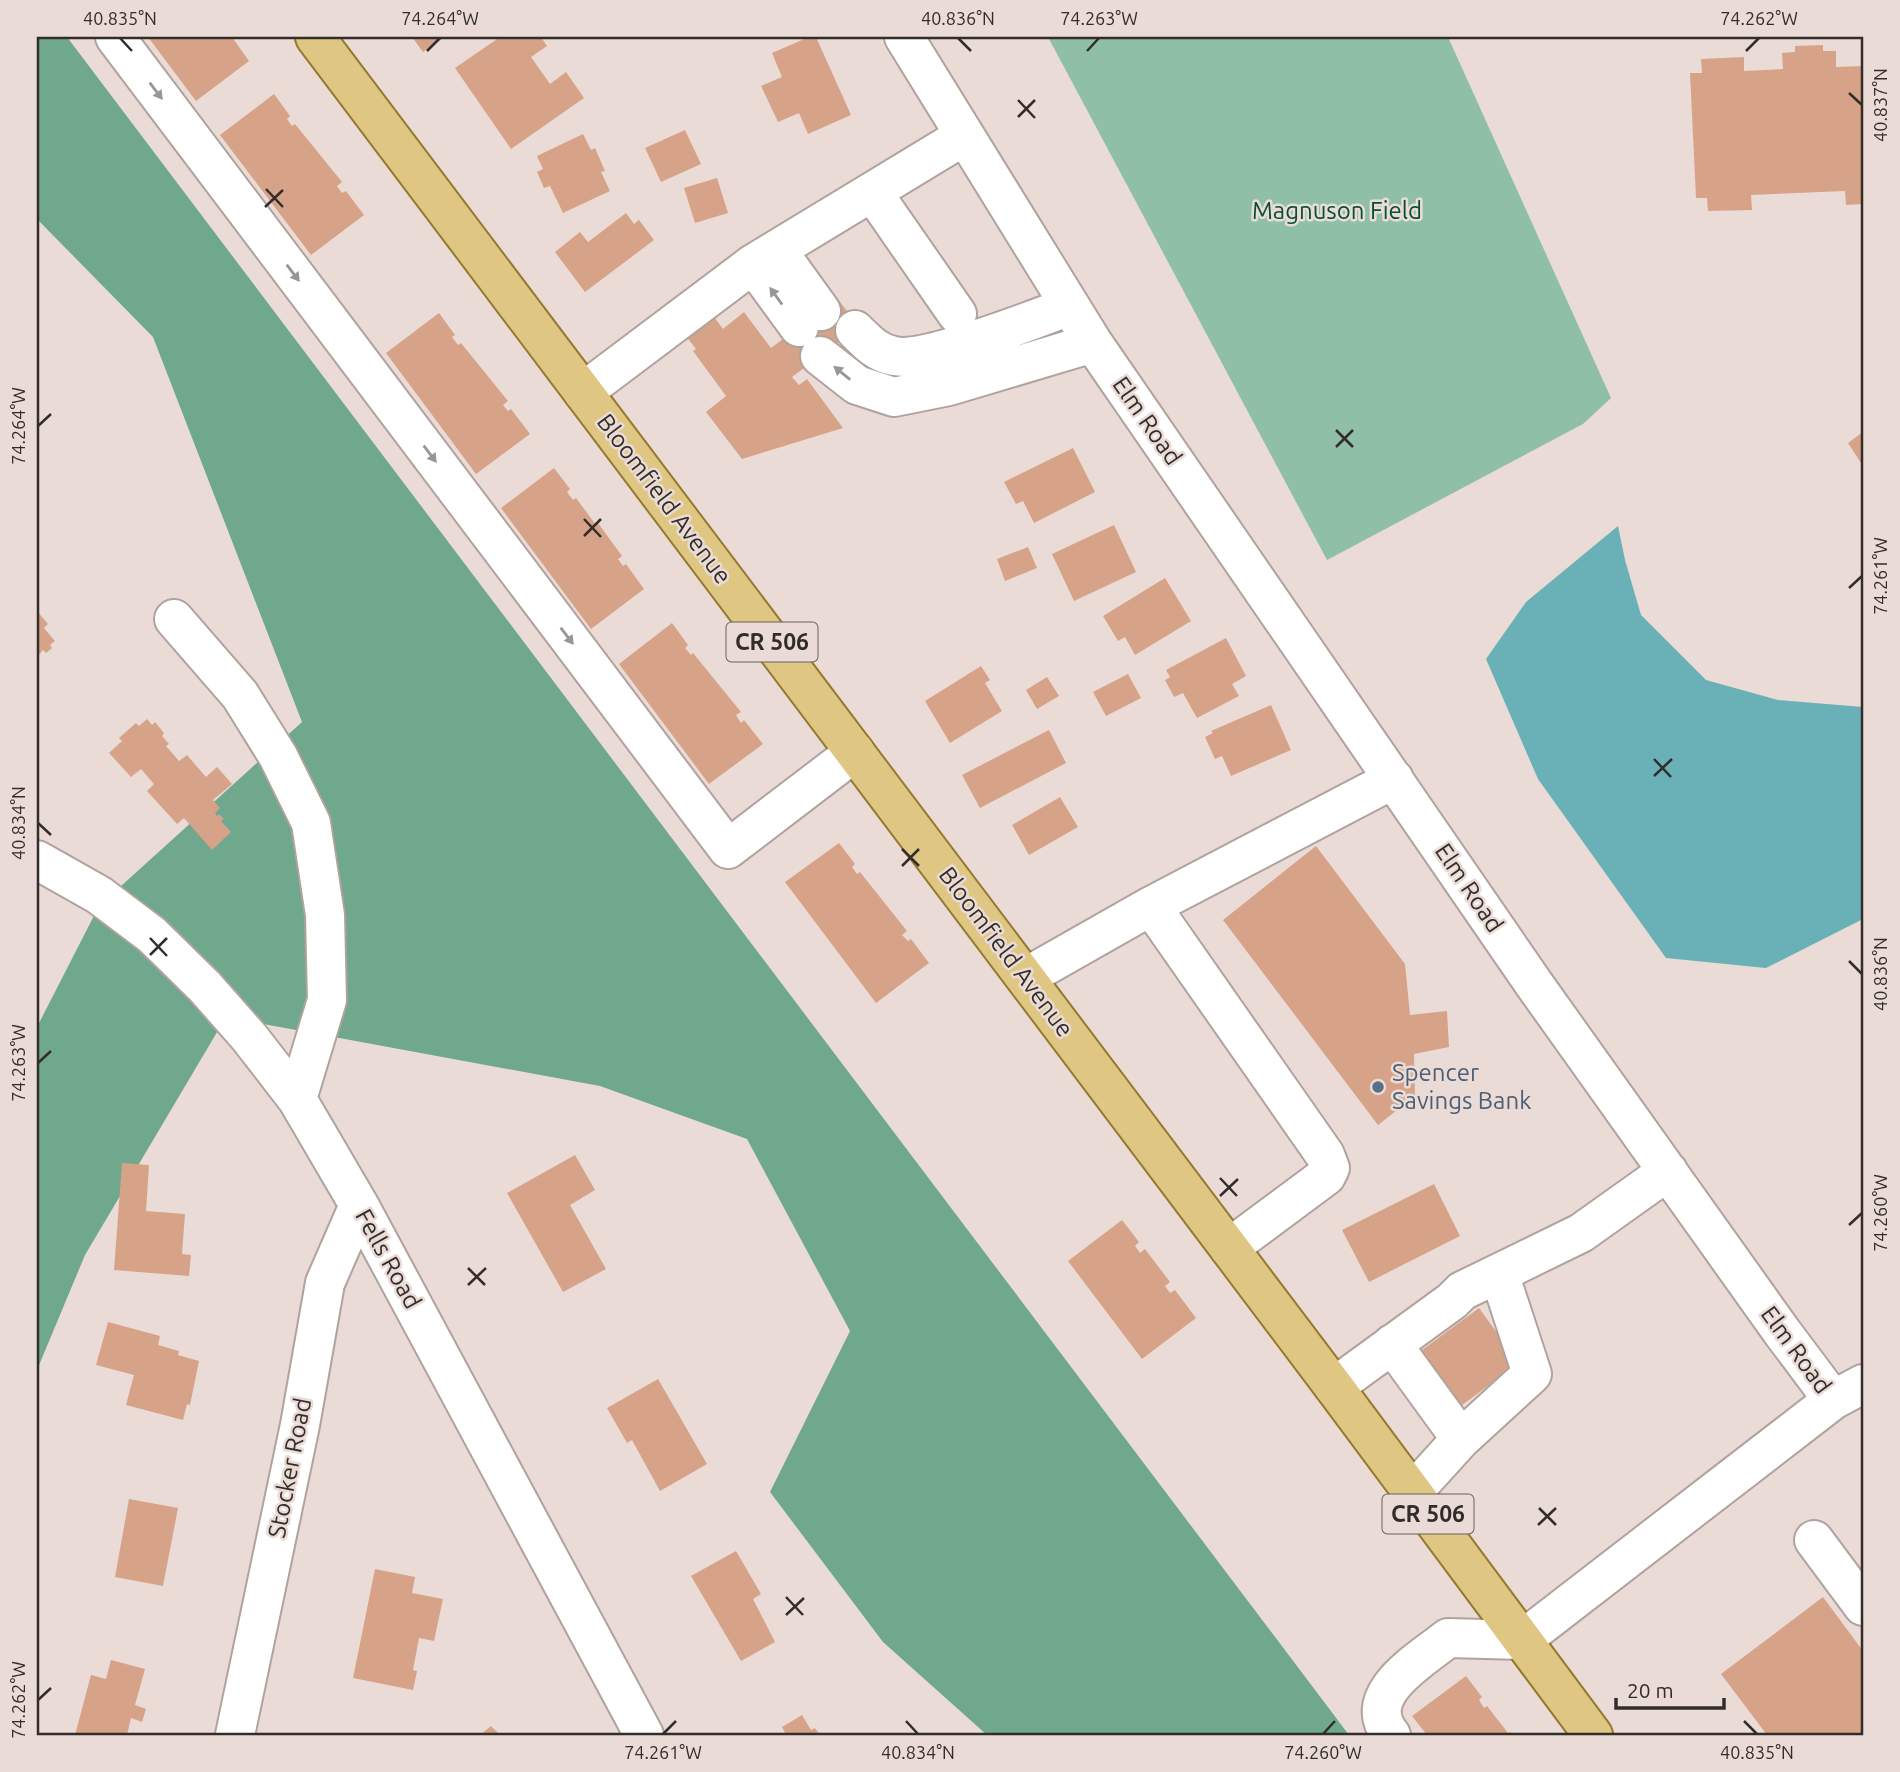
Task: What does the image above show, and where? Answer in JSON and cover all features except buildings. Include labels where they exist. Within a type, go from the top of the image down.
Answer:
[{"type":"main road","name":"Bloomfield Avenue","points":[[315,37],[1026,977],[1592,1735]]},
{"type":"street","points":[[115,37],[728,849],[855,752]]},
{"type":"street","name":"Elm Road","points":[[905,37],[1082,325],[1534,984],[1782,1332],[1848,1392],[1522,1640]]},
{"type":"street","points":[[583,391],[774,252],[964,136]]},
{"type":"street","points":[[873,193],[957,314]]},
{"type":"street","points":[[774,252],[828,327],[857,385],[894,397],[949,386],[1082,325]]},
{"type":"street","points":[[174,619],[240,695],[278,756],[311,823],[325,915],[327,1000],[297,1099]]},
{"type":"street","points":[[1026,977],[1151,906],[1394,779]]},
{"type":"street","name":"Fells Road","points":[[37,860],[99,894],[152,935],[205,987],[249,1037],[297,1099],[359,1205],[644,1735]]},
{"type":"street","points":[[1151,906],[1325,1155],[1330,1168],[1326,1176],[1229,1248]]},
{"type":"street","points":[[1334,1387],[1462,1291],[1581,1233],[1668,1171]]},
{"type":"street","name":"Stocker Road","points":[[236,1735],[300,1425],[325,1283],[359,1205]]},
{"type":"street","points":[[1412,1493],[1461,1439],[1532,1374],[1499,1273]]},
{"type":"street","points":[[1392,1344],[1461,1439]]},
{"type":"street","points":[[1814,1540],[1863,1606]]},
{"type":"street","points":[[1391,1735],[1385,1728],[1380,1709],[1389,1686],[1448,1638],[1522,1640]]},
{"type":"green space","points":[[37,37],[67,37],[1349,1735],[987,1735],[883,1642],[770,1492],[850,1331],[747,1139],[600,1086],[226,1017],[85,1255],[37,1370],[37,1027],[99,906],[302,722],[153,337],[37,219]]},
{"type":"green space","name":"Magnuson Field","points":[[1048,37],[1448,37],[1611,398],[1583,424],[1327,560]]},
{"type":"water","points":[[1618,526],[1641,615],[1706,680],[1778,700],[1863,707],[1863,919],[1766,968],[1666,958],[1538,779],[1486,659],[1526,602]]},
{"type":"place","name":"Spencer Savings Bank","points":[[1378,1087]]}]
